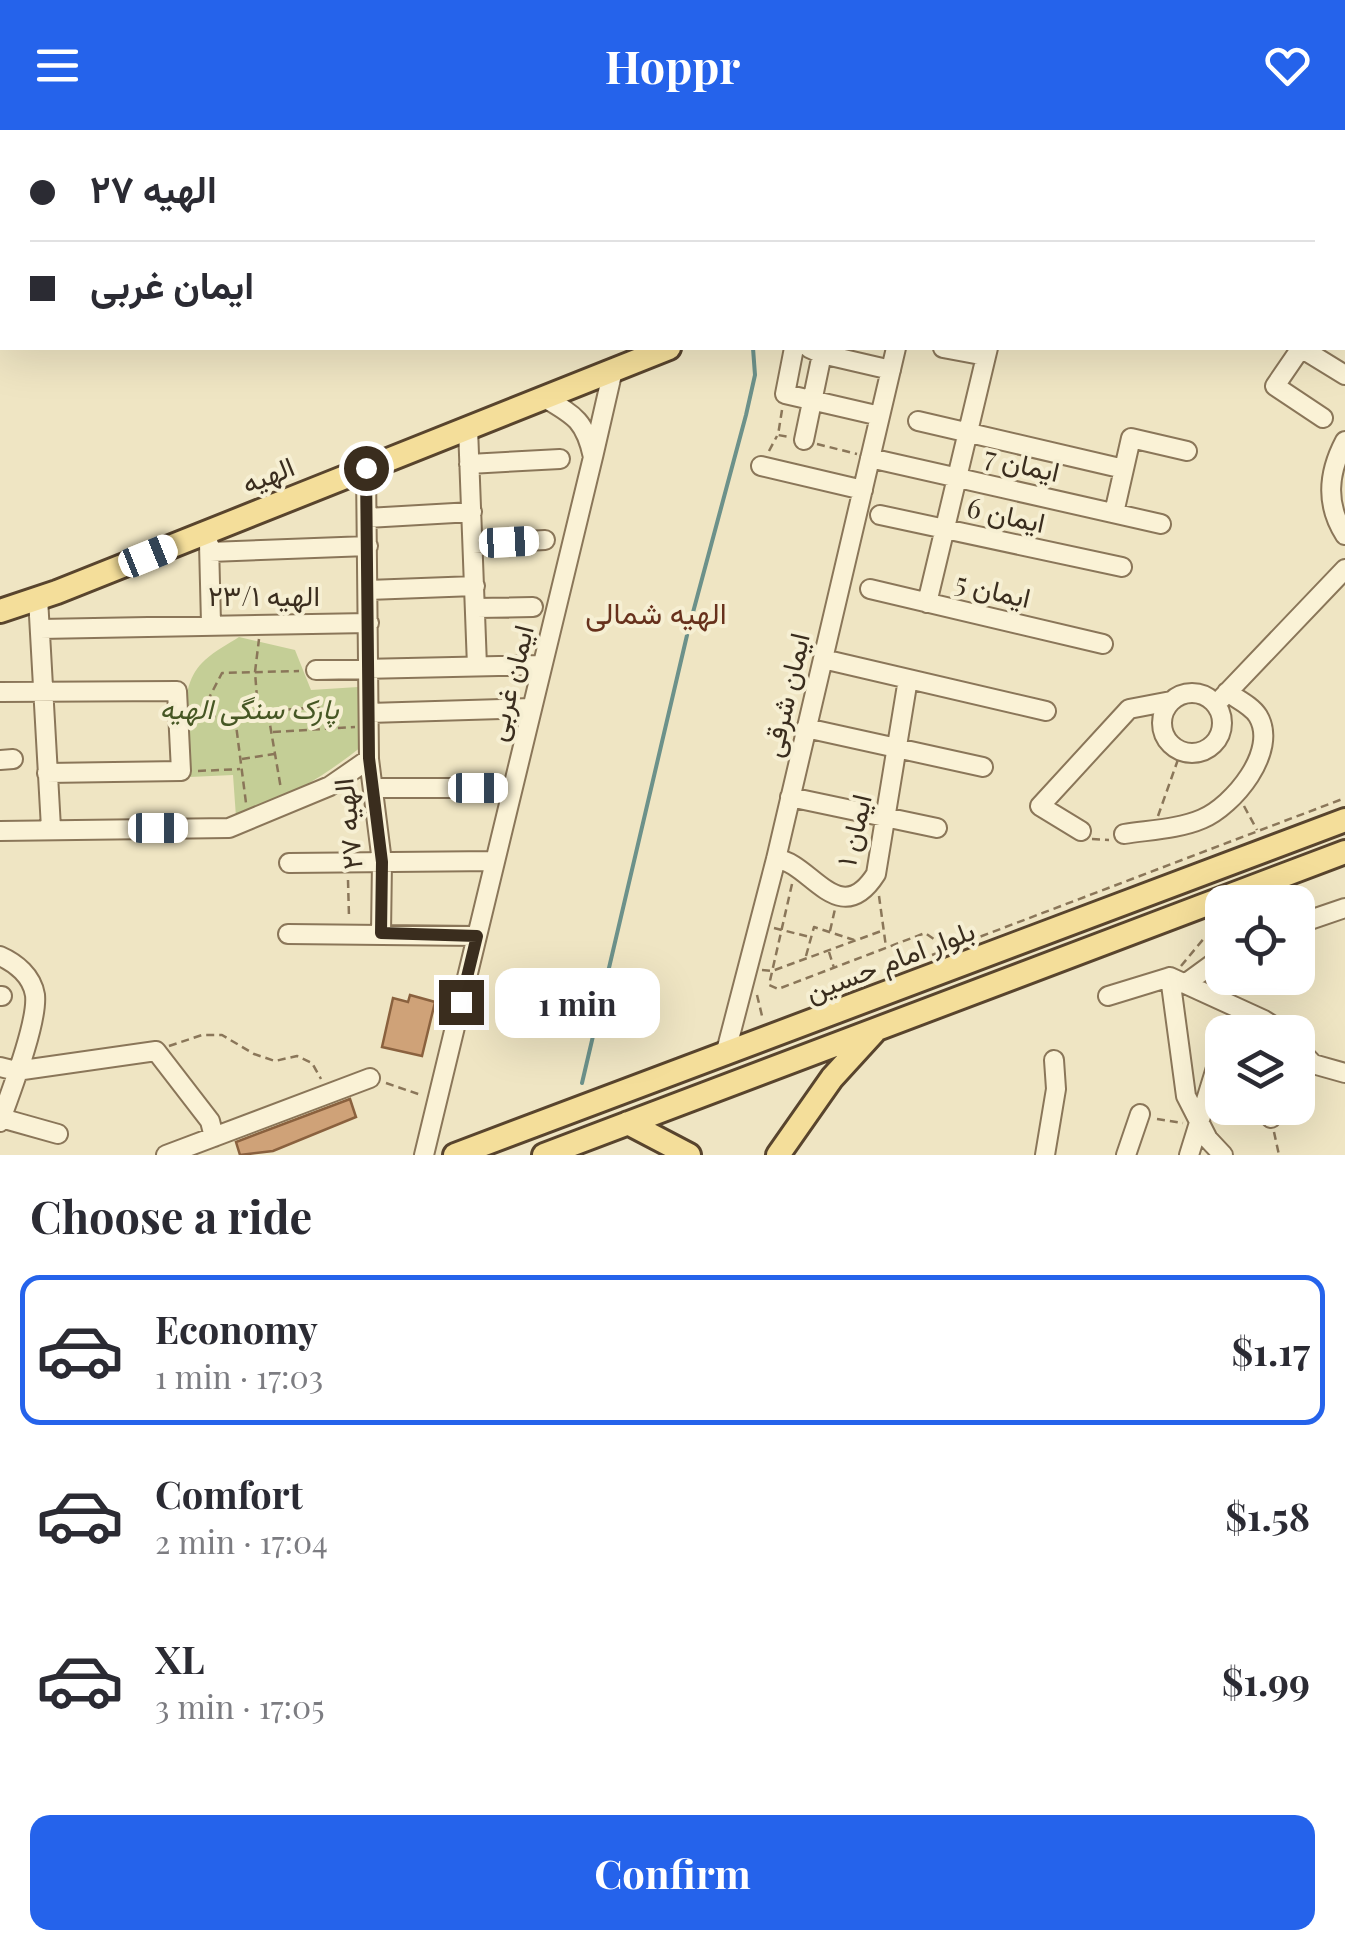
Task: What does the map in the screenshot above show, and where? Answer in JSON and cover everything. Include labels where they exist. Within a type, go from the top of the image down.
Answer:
[{"type":"main road","name":"الهیه","points":[[0,611],[209,541],[366,468],[664,350]]},
{"type":"main road","name":"بلوار امام حسین","points":[[455,1155],[1345,820]]},
{"type":"main road","name":"بلوار امام حسین","points":[[544,1155],[1345,852]]},
{"type":"main road","points":[[778,1155],[832,1078],[879,1027]]},
{"type":"main road","points":[[628,1123],[690,1155]]},
{"type":"street","points":[[794,350],[785,394],[880,416]]},
{"type":"street","name":"ایمان شرقی","points":[[725,1055],[776,859],[896,350]]},
{"type":"street","points":[[1300,350],[1276,386],[1323,418]]},
{"type":"street","points":[[1304,350],[1345,374]]},
{"type":"street","points":[[804,440],[814,400],[816,351],[891,370]]},
{"type":"street","points":[[927,603],[987,352]]},
{"type":"street","name":"ایمان غربی","points":[[424,1155],[613,370]]},
{"type":"street","points":[[543,397],[576,416],[588,432],[592,457]]},
{"type":"street","points":[[918,421],[1124,469]]},
{"type":"street","points":[[468,428],[477,666]]},
{"type":"street","points":[[1114,513],[1131,438],[1187,451]]},
{"type":"street","points":[[1345,441],[1333,464],[1330,496],[1335,520],[1345,535]]},
{"type":"street","name":"ایمان 7","points":[[870,458],[1161,524]]},
{"type":"street","points":[[469,464],[560,459]]},
{"type":"street","points":[[762,466],[862,490]]},
{"type":"street","name":"الهیه ۲۷","points":[[366,468],[370,666],[363,720],[382,862],[381,933]]},
{"type":"street","points":[[367,518],[472,512]]},
{"type":"street","name":"ایمان 6","points":[[880,515],[1122,568]]},
{"type":"street","points":[[473,544],[545,540]]},
{"type":"street","points":[[211,623],[209,541],[368,546]]},
{"type":"street","points":[[1171,702],[1162,719],[1162,729],[1181,751],[1200,752],[1216,741],[1222,723],[1222,698],[1345,570]]},
{"type":"street","points":[[368,590],[475,586]]},
{"type":"street","name":"ایمان 5","points":[[870,589],[1103,644]]},
{"type":"street","points":[[38,598],[50,828]]},
{"type":"street","points":[[476,608],[533,606]]},
{"type":"street","name":"الهیه ۲۳/۱","points":[[40,628],[369,622]]},
{"type":"street","points":[[823,659],[1046,711]]},
{"type":"street","points":[[316,670],[542,664]]},
{"type":"street","name":"ایمان ۱","points":[[776,859],[788,860],[818,888],[839,895],[867,889],[876,874],[908,679]]},
{"type":"street","points":[[0,692],[178,691],[181,771],[47,773]]},
{"type":"street","points":[[1081,831],[1040,806],[1129,709],[1171,702],[1189,693],[1222,698],[1256,712],[1262,724],[1256,763],[1237,794],[1200,820],[1124,834]]},
{"type":"street","points":[[363,720],[532,708]]},
{"type":"street","points":[[806,728],[983,767]]},
{"type":"street","points":[[0,831],[229,828],[330,786],[369,758]]},
{"type":"street","points":[[375,788],[512,788]]},
{"type":"street","points":[[790,797],[938,828]]},
{"type":"street","points":[[288,863],[495,860]]},
{"type":"street","points":[[1315,918],[1345,908]]},
{"type":"street","points":[[288,934],[477,936]]},
{"type":"street","points":[[0,956],[28,977],[35,994],[34,1013],[8,1069],[1,1120],[58,1134]]},
{"type":"street","points":[[1108,996],[1178,981],[1205,966]]},
{"type":"street","points":[[1178,981],[1253,1015]]},
{"type":"street","points":[[1178,981],[1186,1096],[1208,1139],[1222,1155]]},
{"type":"street","points":[[8,1069],[156,1051],[210,1120],[214,1136]]},
{"type":"street","points":[[1045,1155],[1056,1089],[1054,1060]]},
{"type":"street","points":[[1315,1065],[1345,1073]]},
{"type":"street","points":[[166,1155],[370,1078]]},
{"type":"street","points":[[1189,1155],[1205,1106]]},
{"type":"street","points":[[1126,1155],[1140,1114]]},
{"type":"path","points":[[762,466],[778,434]]},
{"type":"path","points":[[258,623],[258,712]]},
{"type":"path","points":[[213,716],[210,696],[222,673],[316,670]]},
{"type":"path","points":[[178,719],[328,706],[329,728]]},
{"type":"path","points":[[268,711],[284,805]]},
{"type":"path","points":[[234,714],[248,820]]},
{"type":"path","points":[[272,732],[329,728],[363,720]]},
{"type":"path","points":[[1153,829],[1181,751]]},
{"type":"path","points":[[240,759],[275,754]]},
{"type":"path","points":[[181,771],[242,770]]},
{"type":"path","points":[[1237,794],[1267,849]]},
{"type":"path","points":[[1081,831],[1088,839],[1098,840],[1124,834]]},
{"type":"path","points":[[348,863],[350,934]]},
{"type":"path","points":[[876,874],[886,949]]},
{"type":"path","points":[[795,876],[769,984],[778,989],[925,933],[948,949]]},
{"type":"path","points":[[830,932],[836,903]]},
{"type":"path","points":[[866,904],[880,904]]},
{"type":"path","points":[[759,924],[811,937]]},
{"type":"path","points":[[806,958],[814,927],[855,940]]},
{"type":"path","points":[[758,980],[760,969],[772,971],[884,930]]},
{"type":"path","points":[[1178,981],[1205,943]]},
{"type":"path","points":[[828,950],[834,968]]},
{"type":"path","points":[[756,990],[764,1020]]},
{"type":"path","points":[[156,1051],[202,1035],[222,1034],[254,1054],[275,1061],[297,1056],[312,1063],[330,1093]]},
{"type":"path","points":[[370,1078],[437,1101]]},
{"type":"path","points":[[1140,1114],[1174,1123],[1200,1123]]},
{"type":"path","points":[[1273,1125],[1279,1155]]},
{"type":"green space","name":"پارک سنگی الهیه","points":[[239,637],[295,650],[311,690],[358,687],[361,747],[301,788],[236,817],[233,775],[190,777],[185,715],[195,671]]},
{"type":"building","points":[[410,995],[435,1002],[422,1056],[382,1047],[393,998],[408,1002]]},
{"type":"building","points":[[350,1099],[356,1117],[273,1151],[240,1155],[236,1142]]},
{"type":"waterway","points":[[582,1083],[688,631],[746,415],[755,375],[753,350]]},
{"type":"district","name":"الهیه شمالی","points":[[656,614]]},
{"type":"route","points":[[366,468],[369,758],[382,862],[381,933],[477,936],[461,1002]]}]
